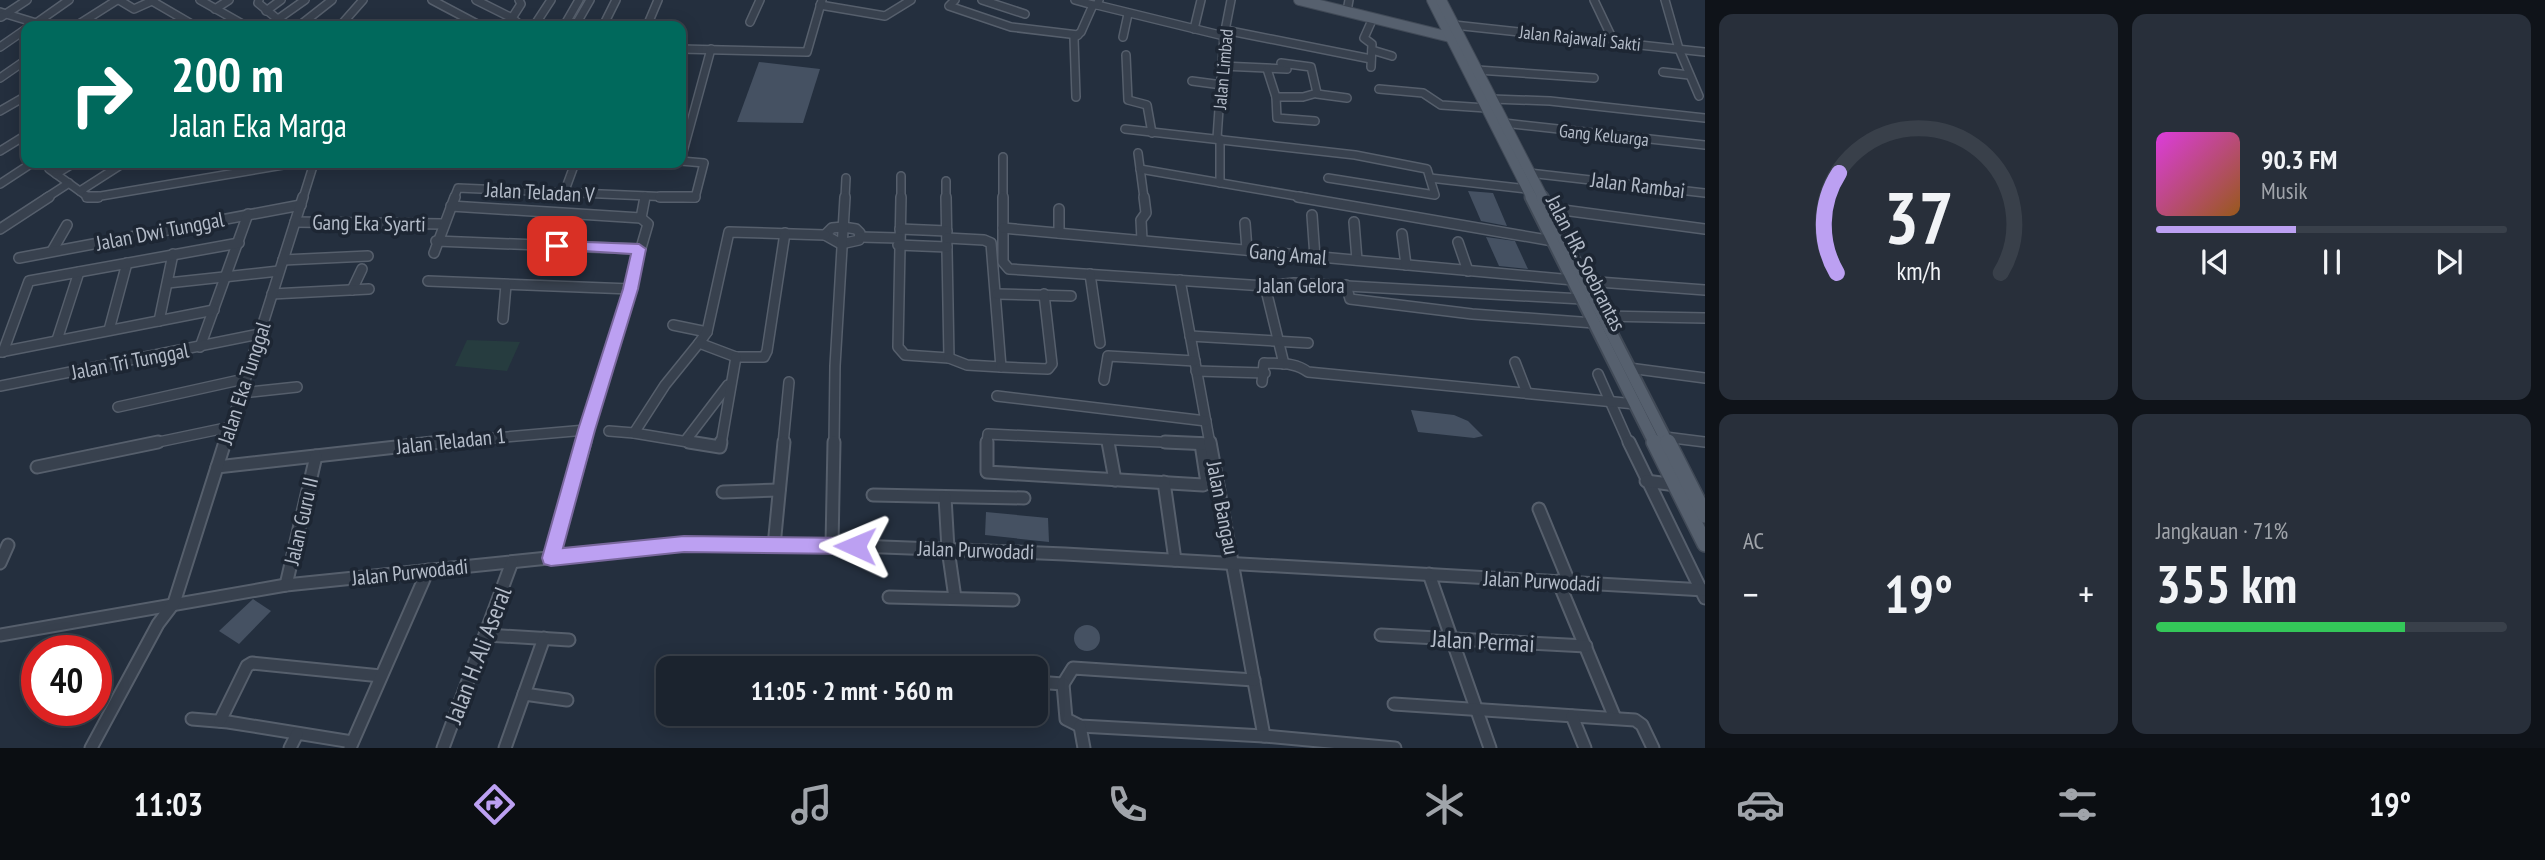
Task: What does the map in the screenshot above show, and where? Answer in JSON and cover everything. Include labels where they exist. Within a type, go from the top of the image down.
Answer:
[{"type":"main road","points":[[1299,0],[1373,18],[1452,31]]},
{"type":"main road","name":"Jalan HR. Soebrantas","points":[[1432,0],[1477,70],[1489,104],[1504,122],[1548,208],[1579,281],[1582,299],[1599,319]]},
{"type":"main road","name":"Jalan HR. Soebrantas","points":[[1441,0],[1452,31],[1553,240],[1579,281],[1625,372],[1665,437],[1705,515]]},
{"type":"main road","name":"Jalan HR. Soebrantas","points":[[1625,372],[1635,404],[1705,544]]},
{"type":"street","points":[[2,15],[27,0]]},
{"type":"street","points":[[39,21],[69,0]]},
{"type":"street","points":[[83,21],[118,0],[134,9],[153,1],[186,21]]},
{"type":"street","points":[[200,0],[234,21]]},
{"type":"street","points":[[215,9],[229,0]]},
{"type":"street","points":[[259,0],[258,3],[266,11],[280,21]]},
{"type":"street","points":[[266,11],[281,0]]},
{"type":"street","points":[[278,19],[305,0]]},
{"type":"street","points":[[305,21],[332,0]]},
{"type":"street","points":[[344,21],[363,0]]},
{"type":"street","points":[[432,0],[472,21]]},
{"type":"street","points":[[476,0],[516,21]]},
{"type":"street","points":[[512,18],[521,4],[519,0]]},
{"type":"street","points":[[537,21],[551,0]]},
{"type":"street","points":[[567,21],[579,0]]},
{"type":"street","points":[[578,21],[590,0]]},
{"type":"street","points":[[606,21],[617,0]]},
{"type":"street","points":[[649,21],[658,0]]},
{"type":"street","points":[[750,22],[760,0]]},
{"type":"street","points":[[686,48],[807,52],[821,3],[885,16],[911,0]]},
{"type":"street","points":[[955,0],[949,6],[1011,27],[1078,35]]},
{"type":"street","points":[[982,0],[1024,14]]},
{"type":"street","points":[[1075,0],[1194,29],[1290,43],[1371,59],[1392,56]]},
{"type":"street","points":[[1194,29],[1201,0]]},
{"type":"street","name":"Jalan Limbad","points":[[1220,183],[1222,66],[1231,0]]},
{"type":"street","points":[[1347,11],[1349,0]]},
{"type":"street","points":[[1594,0],[1614,42]]},
{"type":"street","points":[[1665,0],[1679,49],[1699,96]]},
{"type":"street","points":[[1076,97],[1074,38],[1096,3]]},
{"type":"street","points":[[1123,37],[1128,14]]},
{"type":"street","points":[[2,15],[21,21]]},
{"type":"street","points":[[1371,59],[1371,43],[1364,38],[1373,18]]},
{"type":"street","name":"Jalan Rajawali Sakti","points":[[1452,31],[1614,42],[1705,52]]},
{"type":"street","points":[[0,47],[21,32]]},
{"type":"street","points":[[1290,43],[1297,35]]},
{"type":"street","points":[[1313,49],[1319,39]]},
{"type":"street","points":[[686,141],[710,49]]},
{"type":"street","points":[[1126,55],[1128,100],[1147,105],[1152,133]]},
{"type":"street","points":[[0,78],[21,63]]},
{"type":"street","points":[[1222,66],[1311,68],[1317,94]]},
{"type":"street","points":[[1267,69],[1276,97],[1278,120],[1315,121]]},
{"type":"street","points":[[1477,70],[1594,78]]},
{"type":"street","points":[[1663,72],[1689,75]]},
{"type":"street","points":[[1192,81],[1222,85]]},
{"type":"street","points":[[1379,89],[1423,93],[1441,105],[1550,101],[1705,118]]},
{"type":"street","points":[[1276,97],[1292,98],[1317,94],[1347,98]]},
{"type":"street","points":[[0,111],[21,99]]},
{"type":"street","points":[[1694,117],[1705,125]]},
{"type":"street","name":"Gang Keluarga","points":[[1504,122],[1705,145]]},
{"type":"street","points":[[1125,129],[1355,155],[1427,169],[1433,197],[1328,178]]},
{"type":"street","points":[[0,151],[21,138]]},
{"type":"street","points":[[1138,153],[1146,212],[1141,220],[1142,240]]},
{"type":"street","points":[[1003,157],[1003,228]]},
{"type":"street","name":"Jalan Teladan V","points":[[450,206],[458,188],[692,199],[695,198],[704,163],[686,161]]},
{"type":"street","points":[[0,184],[24,168]]},
{"type":"street","points":[[60,168],[52,171],[88,197],[266,168]]},
{"type":"street","points":[[80,191],[116,168]]},
{"type":"street","name":"Jalan Eka Tunggal","points":[[91,748],[158,624],[174,603],[312,168]]},
{"type":"street","points":[[564,193],[573,168]]},
{"type":"street","points":[[1140,169],[1553,240]]},
{"type":"street","name":"Jalan Rambai","points":[[1529,173],[1705,193]]},
{"type":"street","points":[[901,176],[899,351],[905,355],[949,358],[956,363],[969,365],[1048,369],[1052,364],[1044,294]]},
{"type":"street","points":[[832,545],[835,366],[845,178]]},
{"type":"street","points":[[1430,178],[1527,189]]},
{"type":"street","points":[[946,181],[949,358]]},
{"type":"street","points":[[0,229],[69,183]]},
{"type":"street","points":[[641,218],[645,197]]},
{"type":"street","name":"Jalan Dwi Tunggal","points":[[19,258],[301,205]]},
{"type":"street","points":[[434,253],[450,206],[641,218],[648,225],[639,249],[631,289],[586,430],[551,558]]},
{"type":"street","points":[[1548,208],[1705,229]]},
{"type":"street","points":[[1059,209],[1059,233]]},
{"type":"street","points":[[200,347],[228,276],[248,214]]},
{"type":"street","points":[[1312,215],[1315,257]]},
{"type":"street","name":"Gang Eka Syarti","points":[[295,222],[443,224]]},
{"type":"street","points":[[1354,222],[1357,260]]},
{"type":"street","points":[[1245,223],[1247,250]]},
{"type":"street","points":[[52,251],[67,225]]},
{"type":"street","points":[[825,235],[832,228],[843,227],[856,229],[860,237]]},
{"type":"street","name":"Gang Amal","points":[[1003,228],[1579,281],[1705,290]]},
{"type":"street","name":"Jalan Gelora","points":[[1003,228],[1005,267],[1265,286],[1294,283],[1346,285],[1582,299]]},
{"type":"street","points":[[634,433],[666,385],[707,332],[729,232],[825,235],[841,244],[853,243],[860,237],[947,238],[984,240],[991,243],[1001,367]]},
{"type":"street","points":[[699,343],[736,357],[764,357],[785,233]]},
{"type":"street","points":[[1402,234],[1406,265]]},
{"type":"street","points":[[899,238],[947,238]]},
{"type":"street","points":[[436,242],[639,249]]},
{"type":"street","points":[[1458,242],[1468,271]]},
{"type":"street","points":[[1,352],[29,281],[239,243]]},
{"type":"street","points":[[159,321],[173,254]]},
{"type":"street","points":[[283,260],[368,256]]},
{"type":"street","points":[[109,330],[127,263]]},
{"type":"street","points":[[352,290],[362,268]]},
{"type":"street","points":[[168,283],[279,271]]},
{"type":"street","points":[[57,340],[79,272]]},
{"type":"street","points":[[1090,274],[1100,343]]},
{"type":"street","name":"Jalan Bangau","points":[[1180,280],[1206,421],[1206,444],[1234,563],[1264,736]]},
{"type":"street","points":[[428,281],[631,289]]},
{"type":"street","points":[[503,319],[506,285]]},
{"type":"street","points":[[1346,285],[1350,299],[1477,317],[1705,318]]},
{"type":"street","points":[[1265,286],[1284,364]]},
{"type":"street","points":[[272,294],[369,289]]},
{"type":"street","points":[[997,294],[1071,296]]},
{"type":"street","points":[[1,352],[214,310]]},
{"type":"street","points":[[673,325],[707,332]]},
{"type":"street","name":"Jalan Tri Tunggal","points":[[2,385],[259,334]]},
{"type":"street","points":[[1190,336],[1308,343]]},
{"type":"street","points":[[1104,380],[1108,356],[1196,366],[1263,378],[1264,363],[1301,366],[1308,372],[1635,404]]},
{"type":"street","points":[[608,431],[686,440],[720,447],[736,357]]},
{"type":"street","points":[[1515,362],[1527,394]]},
{"type":"street","points":[[1704,592],[1646,481],[1598,374],[1625,372],[1705,378]]},
{"type":"street","points":[[118,407],[244,379]]},
{"type":"street","points":[[686,440],[730,382]]},
{"type":"street","points":[[774,545],[789,382]]},
{"type":"street","points":[[0,396],[2,385]]},
{"type":"street","points":[[241,393],[297,387]]},
{"type":"street","points":[[997,396],[1206,421]]},
{"type":"street","points":[[37,467],[230,427]]},
{"type":"street","name":"Jalan Teladan 1","points":[[217,467],[495,436],[586,430]]},
{"type":"street","points":[[988,434],[1206,444],[1207,483],[1115,480],[985,470],[988,434]]},
{"type":"street","points":[[1665,437],[1705,442]]},
{"type":"street","points":[[1108,440],[1115,480]]},
{"type":"street","name":"Jalan Guru II","points":[[286,585],[316,456]]},
{"type":"street","points":[[1646,481],[1676,485]]},
{"type":"street","points":[[1164,482],[1175,560]]},
{"type":"street","points":[[723,492],[779,490]]},
{"type":"street","points":[[873,495],[1024,498]]},
{"type":"street","points":[[945,497],[947,549],[955,598]]},
{"type":"street","points":[[1539,509],[1586,646],[1615,718]]},
{"type":"street","name":"Jalan Purwodadi","points":[[0,635],[286,585],[684,544],[947,549],[1429,574],[1704,592]]},
{"type":"street","points":[[0,563],[8,545]]},
{"type":"street","name":"Jalan H. Ali Aseral","points":[[443,748],[512,562]]},
{"type":"street","points":[[192,719],[220,721],[351,745],[428,570]]},
{"type":"street","points":[[1429,574],[1490,748]]},
{"type":"street","points":[[889,597],[1013,600]]},
{"type":"street","points":[[486,635],[569,640]]},
{"type":"street","name":"Jalan Permai","points":[[1381,635],[1586,646]]},
{"type":"street","points":[[505,748],[544,638]]},
{"type":"street","points":[[220,721],[247,666],[252,663],[381,677]]},
{"type":"street","points":[[1254,680],[1073,668],[1063,684],[1066,719],[1080,726],[1264,736],[1395,748]]},
{"type":"street","points":[[1048,683],[1063,684]]},
{"type":"street","points":[[524,694],[567,700]]},
{"type":"street","points":[[1394,704],[1637,721],[1653,748]]},
{"type":"street","points":[[1572,716],[1585,748]]},
{"type":"street","points":[[1080,726],[1084,748]]},
{"type":"street","points":[[290,748],[297,734]]},
{"type":"green space","points":[[467,340],[520,342],[507,371],[455,366]]},
{"type":"building","points":[[759,62],[820,69],[803,123],[737,122]]},
{"type":"building","points":[[1468,191],[1493,193],[1507,226],[1481,221]]},
{"type":"building","points":[[1486,237],[1515,241],[1528,269],[1499,266]]},
{"type":"building","points":[[1411,410],[1454,415],[1468,421],[1483,436],[1474,438],[1418,432]]},
{"type":"building","points":[[986,512],[1048,518],[1049,542],[985,535]]},
{"type":"building","points":[[253,599],[271,611],[239,644],[219,631]]},
{"type":"building","points":[[1087,625],[1096,629],[1100,638],[1096,647],[1087,651],[1078,647],[1074,638],[1078,629]]},
{"type":"route","points":[[557,246],[639,249],[631,289],[586,430],[551,558],[684,544],[855,546]]}]
